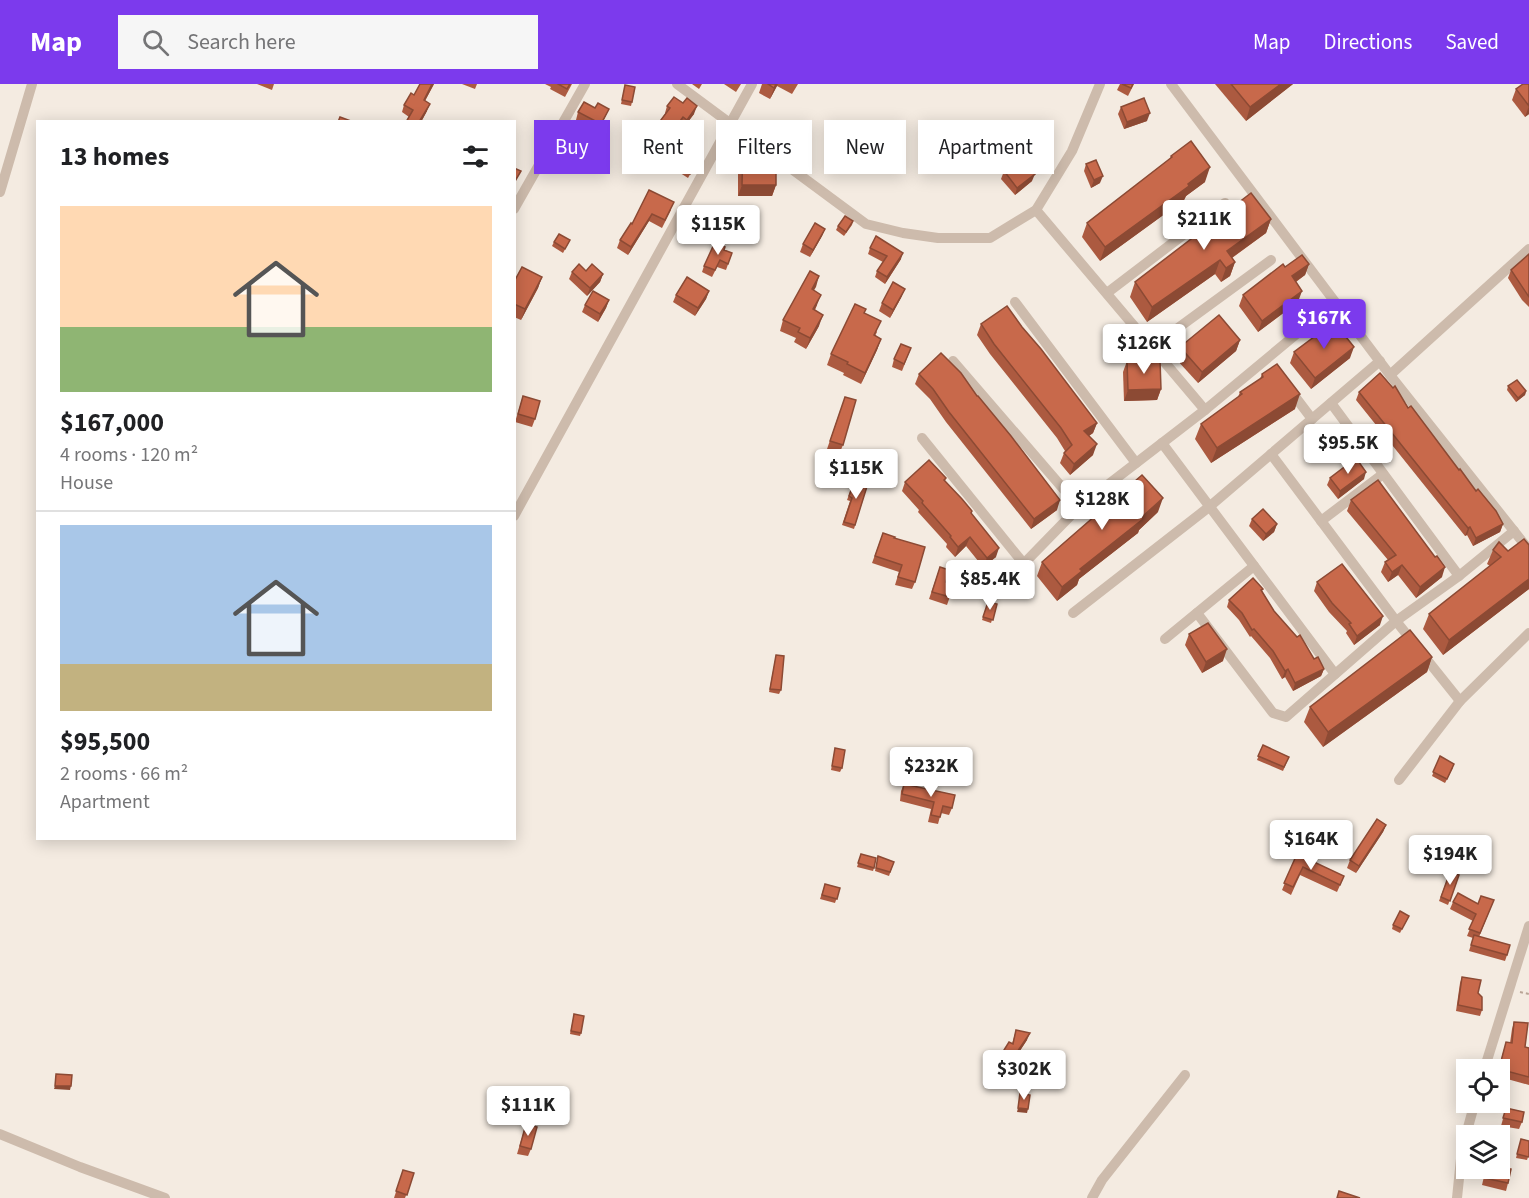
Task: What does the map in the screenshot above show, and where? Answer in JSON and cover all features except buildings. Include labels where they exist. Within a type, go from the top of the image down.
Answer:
[{"type":"street","points":[[0,192],[32,84]]},
{"type":"street","points":[[516,205],[585,84]]},
{"type":"street","points":[[677,84],[727,120]]},
{"type":"street","points":[[731,120],[752,84]]},
{"type":"street","points":[[799,174],[866,224],[938,238],[990,238],[1036,210],[1072,151],[1100,84]]},
{"type":"street","points":[[1171,84],[1390,375],[1529,550]]},
{"type":"street","points":[[516,512],[716,148]]},
{"type":"street","points":[[1107,293],[1225,203]]},
{"type":"street","points":[[1036,210],[1205,410]]},
{"type":"street","points":[[1390,375],[1529,249]]},
{"type":"street","points":[[1152,346],[1271,260]]},
{"type":"street","points":[[1015,302],[1136,463]]},
{"type":"street","points":[[1001,587],[1079,507],[1269,363],[1311,322]]},
{"type":"street","points":[[953,361],[1079,507]]},
{"type":"street","points":[[1073,613],[1209,507],[1380,361]]},
{"type":"street","points":[[1286,385],[1312,419]]},
{"type":"street","points":[[1331,403],[1459,576]]},
{"type":"street","points":[[922,438],[1023,564]]},
{"type":"street","points":[[1162,443],[1335,674]]},
{"type":"street","points":[[1271,454],[1396,621],[1460,701]]},
{"type":"street","points":[[1321,520],[1383,474]]},
{"type":"street","points":[[1197,613],[1273,713],[1286,717],[1396,621],[1459,576],[1514,531]]},
{"type":"street","points":[[1165,639],[1254,566]]},
{"type":"street","points":[[1400,780],[1460,701],[1529,633]]},
{"type":"street","points":[[1487,1059],[1529,926]]},
{"type":"street","points":[[1092,1198],[1102,1180],[1185,1076]]},
{"type":"street","points":[[1457,1198],[1462,1149],[1472,1113]]},
{"type":"street","points":[[0,1134],[80,1167],[165,1198]]}]
